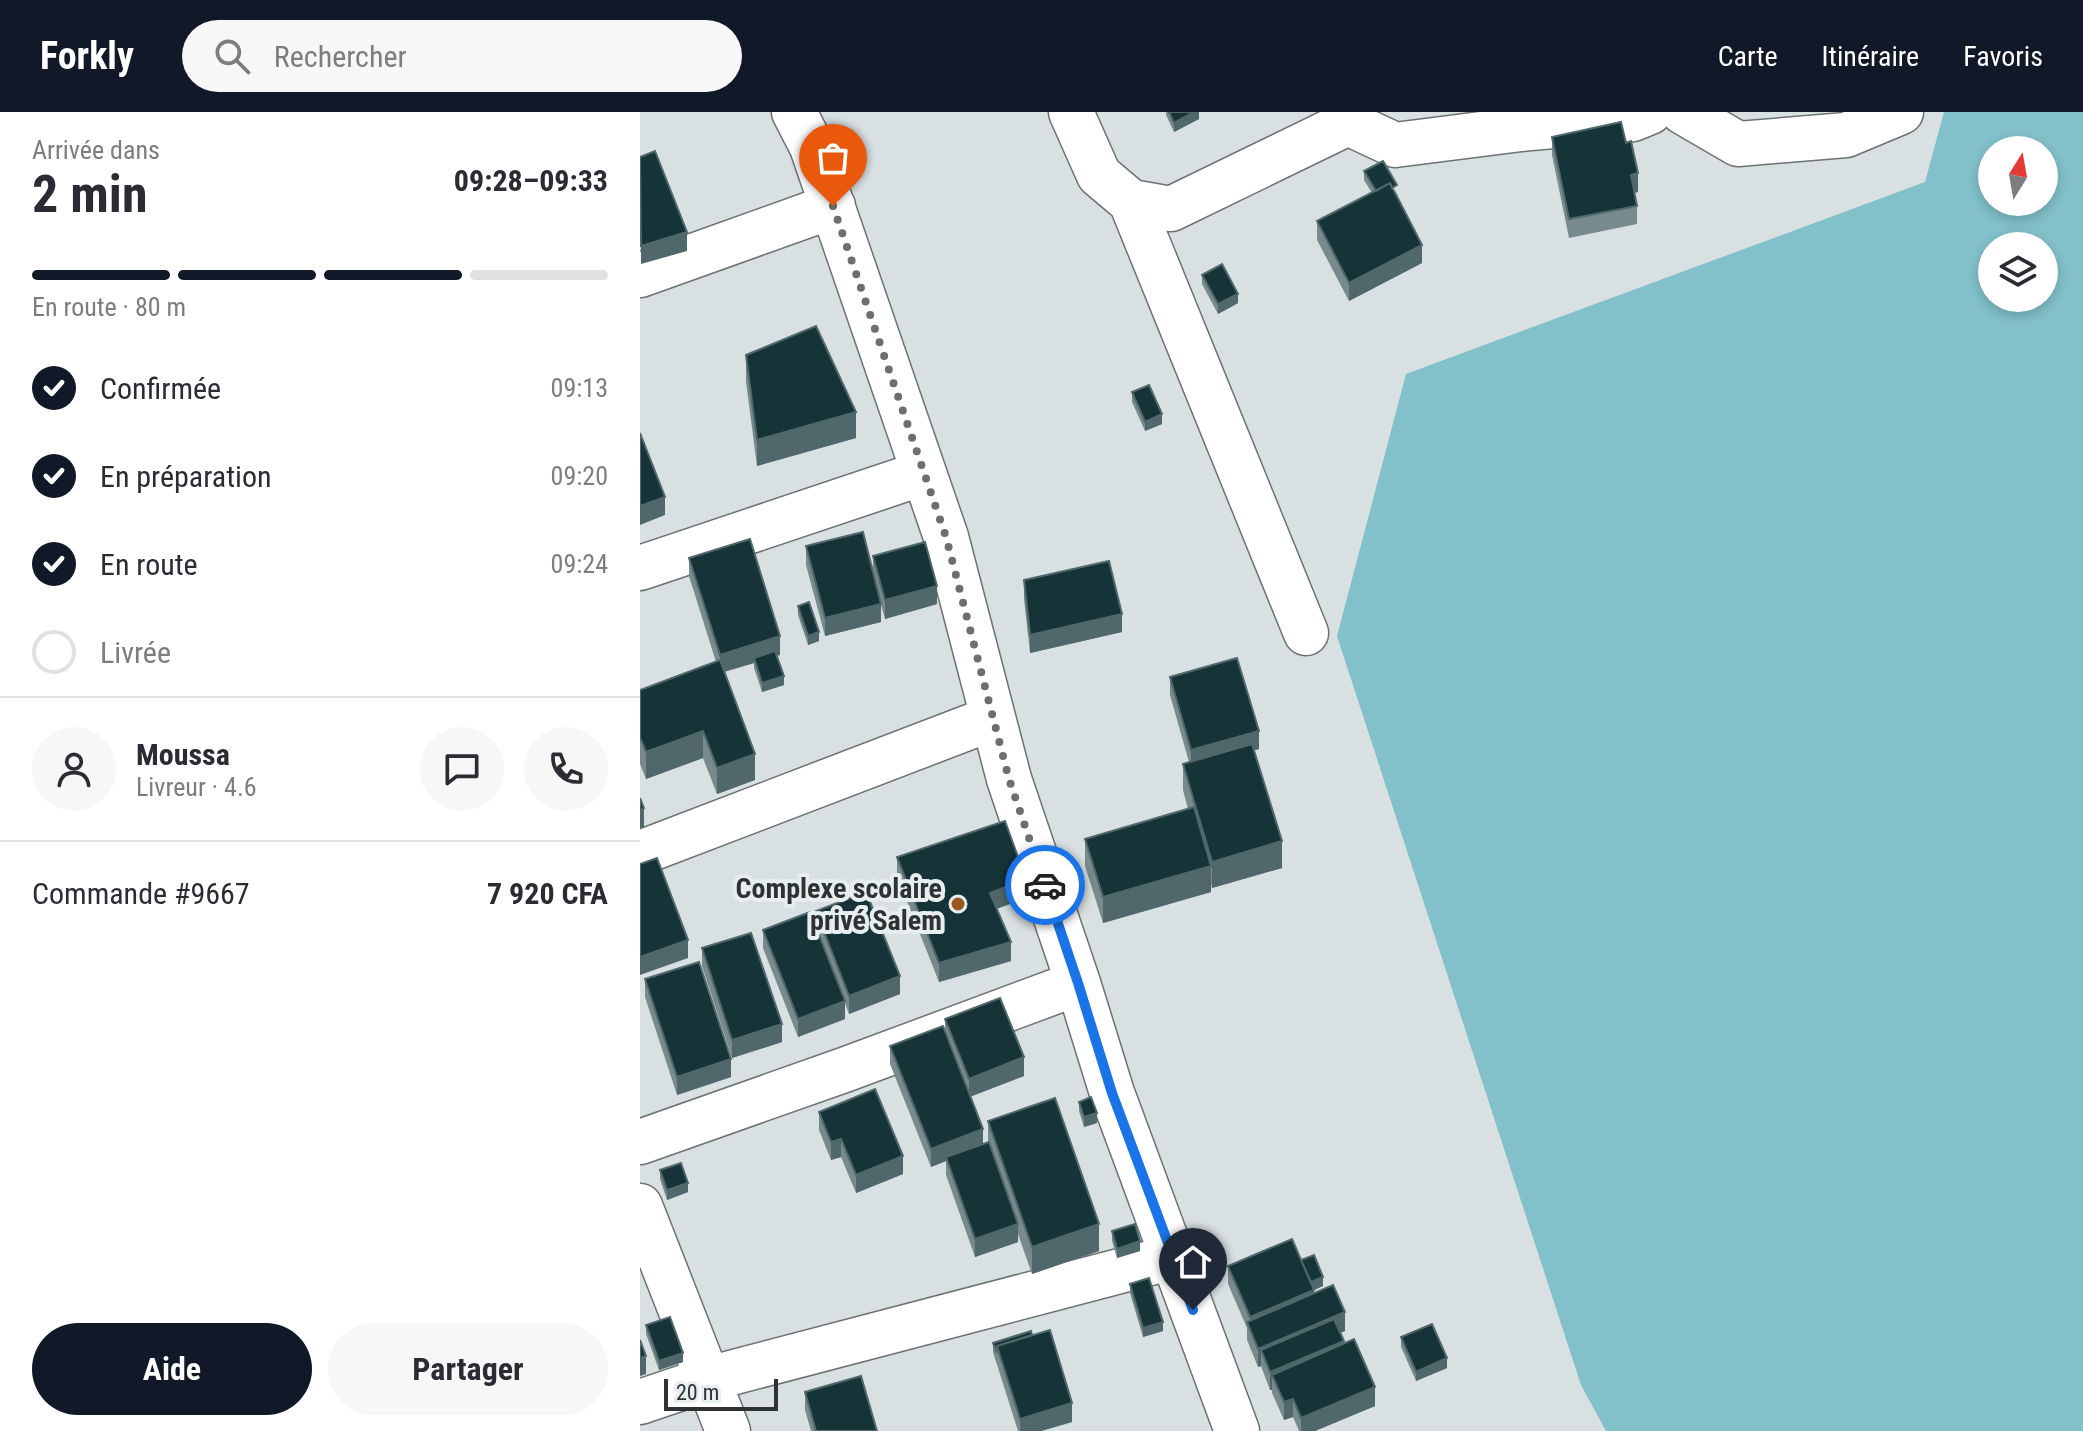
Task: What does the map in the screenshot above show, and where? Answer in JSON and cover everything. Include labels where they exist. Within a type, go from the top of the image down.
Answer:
[{"type":"street","points":[[794,112],[812,147],[946,537],[1009,779],[1112,1093],[1237,1431]]},
{"type":"street","points":[[1071,112],[1099,175],[1131,202],[1306,633]]},
{"type":"street","points":[[1131,202],[1171,209],[1350,118],[1395,145],[1521,120],[1633,119],[1650,112]]},
{"type":"street","points":[[1683,112],[1738,144],[1846,135],[1901,112]]},
{"type":"street","points":[[640,275],[833,206]]},
{"type":"street","points":[[640,568],[923,473]]},
{"type":"street","points":[[640,853],[993,718]]},
{"type":"street","points":[[640,1142],[1078,983]]},
{"type":"street","points":[[640,1206],[728,1431]]},
{"type":"street","points":[[640,1402],[708,1379],[1173,1257]]},
{"type":"shaded area","points":[[1944,112],[2083,112],[2083,1431],[1606,1431],[1581,1385],[1337,636],[1406,374],[1925,182]]},
{"type":"building","points":[[1169,112],[1194,112],[1174,123]]},
{"type":"building","points":[[1621,122],[1626,143],[1631,141],[1638,173],[1631,175],[1637,206],[1569,219],[1552,137]]},
{"type":"building","points":[[655,151],[687,232],[641,246],[640,157]]},
{"type":"building","points":[[1383,161],[1397,185],[1392,188],[1390,183],[1376,191],[1364,171]]},
{"type":"building","points":[[1390,183],[1422,245],[1349,283],[1317,221]]},
{"type":"building","points":[[1222,264],[1238,294],[1218,304],[1202,275]]},
{"type":"building","points":[[816,326],[856,412],[757,440],[746,355]]},
{"type":"building","points":[[1149,385],[1162,414],[1145,422],[1132,392]]},
{"type":"building","points":[[640,433],[665,497],[640,506]]},
{"type":"building","points":[[863,532],[881,604],[825,618],[806,546]]},
{"type":"building","points":[[750,539],[780,636],[720,655],[689,558]]},
{"type":"building","points":[[925,542],[937,586],[885,600],[873,556]]},
{"type":"building","points":[[1109,561],[1122,614],[1030,635],[1024,580]]},
{"type":"building","points":[[809,602],[819,632],[808,636],[798,606]]},
{"type":"building","points":[[775,651],[784,676],[762,683],[754,658]]},
{"type":"building","points":[[1237,658],[1259,731],[1191,750],[1170,677]]},
{"type":"building","points":[[720,660],[755,754],[717,768],[703,731],[646,752],[640,737],[640,690]]},
{"type":"building","points":[[1252,744],[1282,841],[1212,862],[1183,764]]},
{"type":"building","points":[[1194,807],[1211,866],[1103,897],[1085,839]]},
{"type":"building","name":"Complexe scolaire privé Salem","points":[[1005,821],[1026,879],[990,893],[1011,942],[939,963],[897,857]]},
{"type":"building","points":[[657,858],[688,940],[640,957],[640,864]]},
{"type":"building","points":[[866,892],[900,976],[849,996],[816,911]]},
{"type":"building","points":[[810,912],[845,1001],[798,1019],[763,930]]},
{"type":"building","points":[[751,933],[782,1024],[732,1040],[702,948]]},
{"type":"building","points":[[699,962],[731,1059],[677,1077],[645,979]]},
{"type":"building","points":[[1000,998],[1024,1057],[969,1079],[945,1019]]},
{"type":"building","points":[[943,1026],[983,1129],[931,1149],[890,1046]]},
{"type":"building","points":[[875,1089],[903,1156],[856,1175],[841,1139],[831,1142],[819,1112]]},
{"type":"building","points":[[1091,1097],[1097,1113],[1084,1117],[1079,1102]]},
{"type":"building","points":[[1055,1098],[1099,1224],[1032,1247],[988,1121]]},
{"type":"building","points":[[989,1142],[1018,1224],[975,1239],[946,1157]]},
{"type":"building","points":[[681,1163],[688,1183],[667,1190],[660,1170]]},
{"type":"building","points":[[1135,1224],[1140,1241],[1117,1249],[1112,1231]]},
{"type":"building","points":[[1292,1239],[1314,1290],[1250,1317],[1228,1266]]},
{"type":"building","points":[[1314,1255],[1323,1277],[1311,1282],[1301,1260]]},
{"type":"building","points":[[1149,1278],[1163,1322],[1143,1328],[1130,1284]]},
{"type":"building","points":[[1333,1285],[1345,1312],[1258,1349],[1247,1322]]},
{"type":"building","points":[[670,1317],[683,1353],[659,1361],[646,1325]]},
{"type":"building","points":[[1334,1319],[1344,1341],[1270,1372],[1261,1350]]},
{"type":"building","points":[[1432,1324],[1447,1358],[1416,1372],[1401,1337]]},
{"type":"building","points":[[1050,1330],[1072,1403],[1020,1419],[997,1346]]},
{"type":"building","points":[[1031,1331],[1032,1335],[997,1346],[997,1353],[993,1343]]},
{"type":"building","points":[[1354,1339],[1375,1387],[1301,1418],[1293,1399],[1284,1402],[1272,1375]]},
{"type":"building","points":[[640,1340],[646,1356],[640,1358]]},
{"type":"building","points":[[861,1376],[877,1431],[816,1431],[805,1392]]},
{"type":"way so far","points":[[833,206],[946,537],[1009,779],[1045,885]]},
{"type":"place","name":"Complexe scolaire privé Salem","points":[[958,904]]},
{"type":"route","points":[[1045,885],[1112,1093],[1193,1310]]}]
